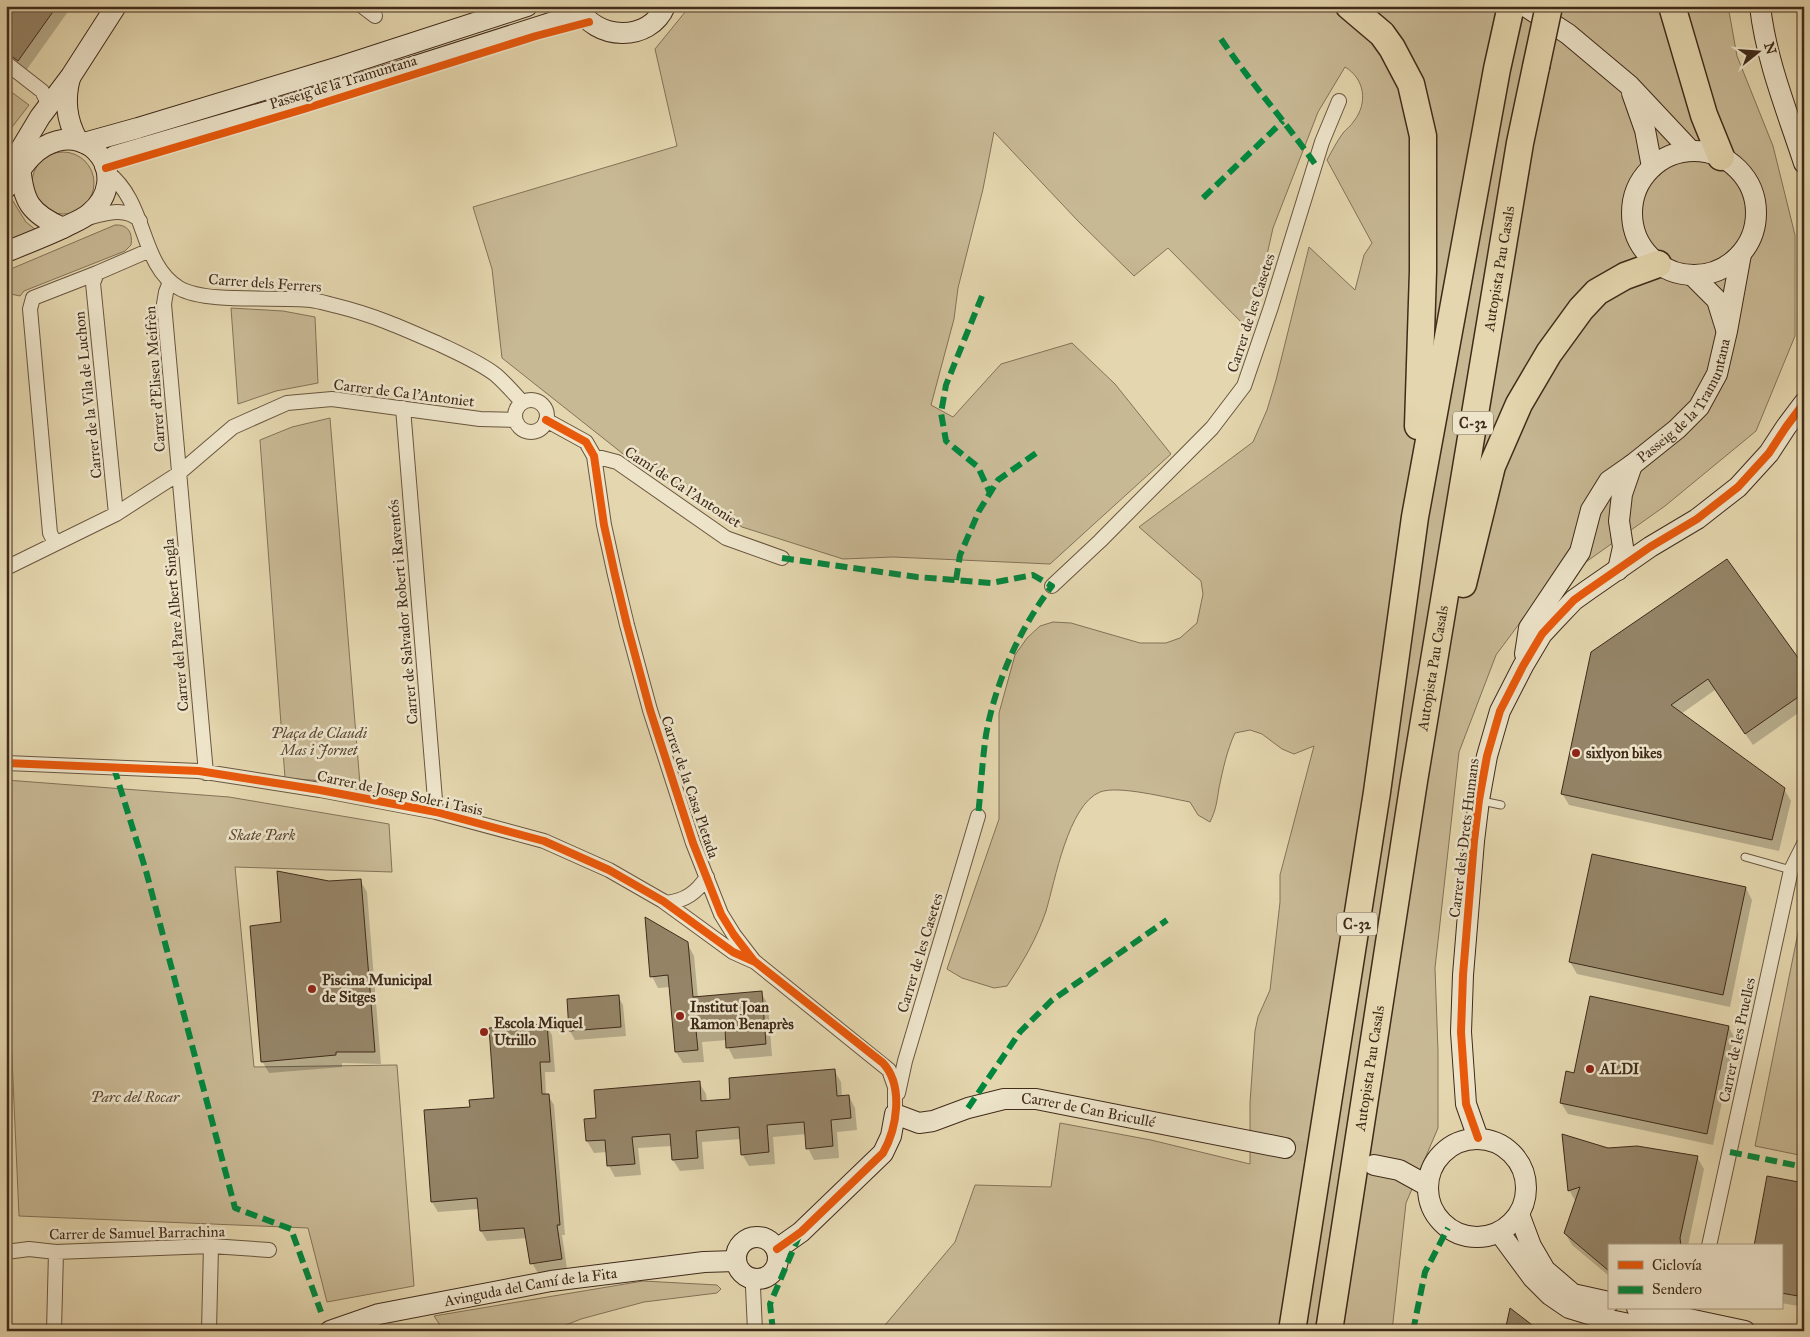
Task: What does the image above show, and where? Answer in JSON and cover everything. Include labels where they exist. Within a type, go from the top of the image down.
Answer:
[{"type":"highway","points":[[1349,6],[1382,34],[1392,48],[1411,84],[1423,136],[1423,271],[1415,517]]},
{"type":"highway","name":"C-32","points":[[1292,1331],[1378,792],[1415,517],[1497,69],[1511,6]]},
{"type":"highway","name":"Autopista Pau Casals","points":[[1329,1331],[1414,781],[1520,143],[1549,6]]},
{"type":"highway","points":[[1672,6],[1704,116],[1721,157]]},
{"type":"highway","points":[[1414,781],[1492,466],[1519,404],[1549,352],[1581,309],[1597,292],[1625,276],[1658,264]]},
{"type":"street","points":[[6,188],[15,165],[40,117],[71,76],[116,6]]},
{"type":"street","points":[[362,6],[375,16]]},
{"type":"street","name":"Passeig de la Tramuntana","points":[[81,141],[138,128],[339,67],[527,6]]},
{"type":"street","name":"Passeig de la Tramuntana","points":[[109,164],[566,18],[580,11],[600,29],[618,34],[635,32],[650,25],[663,11],[665,6]]},
{"type":"street","points":[[1525,6],[1568,34],[1630,86],[1691,151]]},
{"type":"street","points":[[1760,6],[1769,57],[1804,163]]},
{"type":"street","points":[[6,63],[42,91],[49,105]]},
{"type":"street","points":[[15,165],[23,190],[32,208],[41,217],[70,225],[89,214],[104,195],[108,182],[109,164],[81,141],[72,129],[66,103],[71,76]]},
{"type":"street","points":[[1630,86],[1645,130],[1652,167]]},
{"type":"street","name":"Carrer de les Casetes","points":[[1052,586],[1100,541],[1212,428],[1244,386],[1271,307],[1322,142],[1339,101]]},
{"type":"street","points":[[15,165],[46,146],[64,139],[81,141]]},
{"type":"street","points":[[1691,151],[1706,152],[1721,157],[1743,175],[1754,200],[1754,229],[1741,254],[1723,268],[1708,274],[1679,274],[1658,264],[1643,248],[1634,228],[1632,213],[1638,184],[1652,167],[1670,155],[1691,151]]},
{"type":"street","name":"Carrer dels Ferrers","points":[[109,164],[117,180],[128,194],[150,250],[163,274],[170,282],[190,293],[205,296],[312,300],[366,313],[468,358],[495,375],[522,402]]},
{"type":"street","points":[[6,252],[70,225],[106,213],[131,214],[140,221]]},
{"type":"street","points":[[58,542],[53,540],[50,533],[30,309],[33,298],[97,274],[150,250]]},
{"type":"street","name":"Passeig de la Tramuntana","points":[[1523,666],[1529,628],[1580,552],[1591,510],[1609,481],[1677,429],[1699,407],[1717,374],[1727,332],[1741,254]]},
{"type":"street","name":"Carrer de la Vila de Luchon","points":[[97,274],[93,283],[116,514]]},
{"type":"street","name":"Passeig de la Tramuntana","points":[[1692,275],[1717,300],[1727,332]]},
{"type":"street","name":"Carrer d'Eliseu Meifrèn","points":[[170,282],[164,304],[178,474]]},
{"type":"street","name":"Carrer de Ca l'Antoniet","points":[[6,568],[116,514],[178,474],[233,427],[287,403],[332,399],[480,419],[515,420]]},
{"type":"street","points":[[528,400],[538,402],[545,410],[546,420],[540,429],[531,432],[521,428],[515,420],[517,408],[522,402],[528,400]]},
{"type":"street","name":"Carrer dels Drets Humans","points":[[1478,1138],[1466,1104],[1461,1032],[1463,975],[1479,800],[1487,756],[1500,712],[1523,666],[1542,634],[1554,620],[1574,600],[1650,547],[1697,519],[1738,487],[1769,453],[1804,403]]},
{"type":"street","name":"Carrer de Salvador Robert i Raventós","points":[[403,408],[436,812]]},
{"type":"street","points":[[546,420],[586,442],[594,456]]},
{"type":"street","name":"Camí de Ca l'Antoniet","points":[[594,456],[617,462],[726,538],[782,558]]},
{"type":"street","name":"Carrer de la Casa Pletada","points":[[594,456],[604,524],[626,625],[665,759],[706,877],[721,914],[754,961],[883,1063],[889,1070],[892,1078],[896,1107]]},
{"type":"street","points":[[1618,570],[1623,547],[1619,521],[1622,494],[1632,465]]},
{"type":"street","name":"Carrer del Pare Albert Singla","points":[[178,474],[206,773]]},
{"type":"street","points":[[1619,521],[1635,540],[1650,547]]},
{"type":"street","name":"Carrer de Josep Soler i Tasis","points":[[6,762],[198,772],[320,790],[436,812],[544,841],[609,870],[667,903],[733,952],[754,961]]},
{"type":"street","name":"Carrer de les Casetes","points":[[896,1107],[906,1061],[978,816]]},
{"type":"street","name":"Carrer de les Pruelles","points":[[1709,1244],[1790,870],[1804,844]]},
{"type":"street","points":[[667,903],[686,898],[700,886],[706,877]]},
{"type":"street","name":"Carrer de Can Bricullé","points":[[896,1107],[919,1123],[933,1121],[968,1108],[1004,1099],[1036,1099],[1284,1148]]},
{"type":"street","name":"Carrer dels Drets Humans","points":[[1453,1144],[1466,1104]]},
{"type":"street","points":[[777,1249],[801,1232],[883,1152],[891,1136],[896,1107]]},
{"type":"street","points":[[1478,1138],[1498,1142],[1507,1148],[1520,1162],[1524,1171],[1526,1188],[1525,1201],[1519,1214],[1510,1224],[1499,1232],[1488,1236],[1476,1237],[1459,1234],[1448,1228],[1439,1218],[1431,1204],[1428,1186],[1430,1174],[1439,1156],[1453,1144],[1478,1138]]},
{"type":"street","points":[[1399,1170],[1434,1164]]},
{"type":"street","points":[[1374,1165],[1399,1170],[1428,1186]]},
{"type":"street","points":[[1519,1214],[1531,1246],[1545,1270],[1573,1294],[1608,1302]]},
{"type":"street","points":[[1499,1232],[1533,1278],[1568,1308],[1620,1326],[1657,1330]]},
{"type":"street","points":[[754,1237],[763,1238],[771,1242],[777,1249],[777,1267],[769,1276],[756,1279],[748,1277],[742,1272],[736,1261],[738,1249],[748,1239],[754,1237]]},
{"type":"street","points":[[209,1331],[211,1246]]},
{"type":"street","name":"Carrer de Samuel Barrachina","points":[[6,1252],[29,1249],[56,1252],[211,1246],[269,1250]]},
{"type":"street","points":[[54,1331],[56,1252]]},
{"type":"street","name":"Avinguda del Camí de la Fita","points":[[330,1331],[379,1314],[551,1281],[704,1262],[736,1261]]},
{"type":"street","points":[[755,1331],[753,1287],[756,1279]]},
{"type":"street","points":[[1656,1310],[1693,1314],[1745,1331]]},
{"type":"lane","points":[[1479,800],[1501,805]]},
{"type":"lane","points":[[1745,857],[1790,870]]},
{"type":"green space","points":[[690,6],[1728,6],[1737,56],[1773,146],[1795,235],[1795,336],[1756,431],[1665,506],[1542,593],[1496,655],[1459,752],[1435,968],[1438,1128],[1406,1203],[1392,1331],[880,1331],[955,1242],[975,1185],[1051,1187],[1060,1123],[1151,1140],[1250,1164],[1250,1103],[1255,1031],[1258,1017],[1270,990],[1280,902],[1280,875],[1314,746],[1294,754],[1282,749],[1262,734],[1250,730],[1235,733],[1210,822],[1198,815],[1190,802],[1131,791],[1108,790],[1100,792],[1089,800],[1079,812],[1071,827],[1064,845],[1046,911],[1038,931],[1019,968],[1007,986],[994,988],[962,978],[947,969],[999,819],[999,713],[1015,655],[1027,638],[1040,626],[1053,622],[1071,623],[1140,643],[1166,643],[1180,638],[1197,623],[1203,594],[1201,581],[1139,527],[1253,442],[1267,410],[1276,380],[1309,247],[1355,290],[1364,255],[1372,243],[1327,160],[1341,136],[1354,121],[1361,107],[1363,99],[1357,78],[1345,67],[1318,112],[1273,228],[1250,331],[1168,248],[1134,276],[1078,221],[994,132],[983,189],[958,288],[954,319],[931,405],[953,417],[1001,364],[1072,343],[1115,384],[1171,454],[1050,564],[893,557],[843,559],[742,527],[627,457],[502,358],[492,269],[473,207],[677,146],[655,49]]},
{"type":"green space","points":[[6,88],[29,105],[6,135]]},
{"type":"green space","points":[[57,152],[69,152],[85,161],[92,171],[94,183],[92,195],[85,205],[69,214],[57,214],[46,209],[37,200],[32,189],[32,177],[37,166],[46,157]]},
{"type":"green space","points":[[8,198],[11,198],[26,222],[36,230],[6,242],[6,201]]},
{"type":"green space","points":[[115,225],[123,226],[129,230],[131,245],[125,251],[24,291],[20,296],[6,293],[6,271]]},
{"type":"green space","points":[[231,308],[283,311],[315,317],[318,383],[276,391],[238,404]]},
{"type":"green space","name":"Plaça de Claudi Mas i Jornet","points":[[330,418],[360,784],[285,778],[260,440],[292,427]]},
{"type":"green space","name":"Parc del Rocar","points":[[6,780],[229,797],[389,824],[392,872],[235,867],[254,1067],[397,1065],[414,1286],[327,1302],[308,1228],[19,1216],[6,922]]},
{"type":"green space","points":[[1804,903],[1804,1156],[1755,1146]]},
{"type":"green space","points":[[643,1281],[717,1285],[721,1289],[717,1293],[644,1302],[581,1319],[551,1331],[444,1331],[434,1316]]},
{"type":"building","points":[[6,6],[57,6],[18,61],[6,52]]},
{"type":"building","points":[[1727,559],[1804,666],[1804,693],[1745,734],[1708,679],[1671,705],[1785,788],[1772,840],[1561,794],[1591,652]]},
{"type":"building","points":[[1592,854],[1746,887],[1723,995],[1569,962]]},
{"type":"building","name":"Piscina Municipal de Sitges","points":[[277,871],[329,881],[361,879],[375,1052],[336,1052],[336,1055],[261,1062],[250,926],[281,922]]},
{"type":"building","points":[[645,917],[688,942],[693,997],[762,991],[766,1044],[726,1048],[725,1028],[696,1030],[698,1050],[675,1052],[668,975],[650,977]]},
{"type":"building","points":[[619,995],[621,1027],[569,1031],[567,999]]},
{"type":"building","points":[[1590,996],[1729,1026],[1707,1134],[1560,1103],[1566,1071],[1574,1073]]},
{"type":"building","points":[[547,1024],[550,1062],[540,1062],[542,1094],[549,1094],[560,1225],[557,1225],[562,1259],[530,1264],[524,1228],[480,1231],[477,1198],[431,1202],[424,1110],[470,1107],[469,1100],[494,1098],[489,1028]]},
{"type":"building","points":[[835,1069],[837,1096],[849,1095],[851,1118],[831,1120],[833,1146],[806,1149],[804,1122],[767,1125],[769,1152],[741,1155],[739,1127],[696,1131],[698,1158],[672,1160],[670,1134],[632,1137],[635,1164],[607,1166],[605,1140],[586,1141],[584,1119],[596,1118],[594,1090],[700,1081],[701,1101],[730,1099],[729,1078]]},
{"type":"building","points":[[1562,1134],[1608,1148],[1637,1146],[1698,1156],[1680,1238],[1681,1244],[1608,1244],[1608,1270],[1564,1233],[1580,1187],[1568,1191]]},
{"type":"building","points":[[1767,1176],[1804,1183],[1804,1297],[1782,1293],[1782,1244],[1754,1244]]},
{"type":"building","points":[[1510,1308],[1540,1331],[1505,1331]]},
{"type":"tunnel","points":[[1285,1148],[1368,1164]]},
{"type":"marked path","points":[[1221,39],[1315,164]]},
{"type":"marked path","points":[[1203,198],[1283,121]]},
{"type":"marked path","points":[[982,296],[946,385],[941,413],[946,441],[978,467],[990,493]]},
{"type":"marked path","points":[[956,580],[960,555],[979,511],[998,480],[1039,451]]},
{"type":"marked path","points":[[782,558],[917,577],[991,583],[1033,575],[1052,586],[1029,620],[1002,676],[986,735],[978,816]]},
{"type":"marked path","points":[[114,768],[146,871],[235,1208],[291,1229],[321,1312]]},
{"type":"marked path","points":[[968,1108],[1020,1032],[1051,1001],[1167,920]]},
{"type":"marked path","points":[[1730,1152],[1804,1167]]},
{"type":"marked path","points":[[1413,1331],[1425,1272],[1448,1228]]},
{"type":"marked path","points":[[773,1331],[770,1304],[799,1236]]},
{"type":"cycle path","points":[[106,168],[304,109],[536,36],[589,22]]},
{"type":"cycle path","points":[[1478,1138],[1466,1104],[1461,1032],[1463,975],[1479,800],[1487,756],[1500,711],[1542,634],[1574,600],[1650,547],[1697,519],[1738,487],[1769,453],[1804,403]]},
{"type":"cycle path","points":[[546,420],[586,442],[594,456],[604,525],[615,575],[650,710],[693,843],[721,914],[754,961],[883,1063],[890,1072],[894,1083],[896,1095],[895,1120],[883,1153],[801,1232],[777,1249]]},
{"type":"cycle path","points":[[6,763],[199,771],[320,790],[436,812],[544,841],[609,870],[663,901],[733,952],[753,961]]},
{"type":"place","name":"sixlyon bikes","points":[[1576,753]]},
{"type":"place","name":"Piscina Municipal de Sitges","points":[[312,989]]},
{"type":"place","name":"Institut Joan Ramon Benaprès","points":[[680,1016]]},
{"type":"place","name":"Escola Miquel Utrillo","points":[[484,1032]]},
{"type":"place","name":"ALDI","points":[[1590,1069]]},
{"type":"park label","name":"Skate Park","points":[[262,835]]}]
